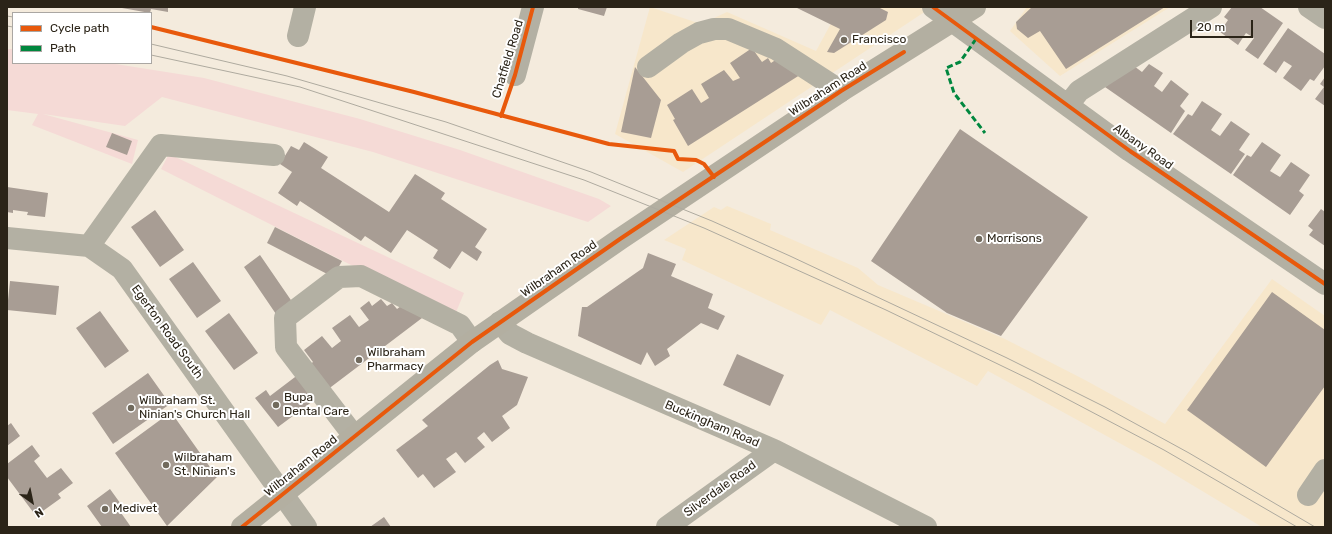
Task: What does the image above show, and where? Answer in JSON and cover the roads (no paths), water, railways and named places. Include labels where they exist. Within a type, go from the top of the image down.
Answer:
[{"type":"highway","name":"Wilbraham Road","points":[[242,527],[472,342],[500,322],[620,239],[841,91],[975,7]]},
{"type":"street","points":[[298,36],[305,7]]},
{"type":"street","name":"Chatfield Road","points":[[515,75],[533,7]]},
{"type":"street","name":"Albany Road","points":[[933,7],[1130,151],[1325,284]]},
{"type":"street","points":[[1068,106],[1079,91],[1211,7]]},
{"type":"street","points":[[1309,7],[1325,18]]},
{"type":"street","points":[[648,67],[681,43],[699,33],[714,29],[728,29],[776,49],[841,91]]},
{"type":"street","points":[[89,246],[161,144],[274,155]]},
{"type":"street","name":"Egerton Road South","points":[[7,238],[89,246],[122,269],[306,527]]},
{"type":"street","points":[[354,436],[286,347],[285,318],[339,277],[361,276],[460,325],[472,342]]},
{"type":"street","name":"Buckingham Road","points":[[500,322],[510,334],[527,343],[774,450],[926,527]]},
{"type":"street","name":"Silverdale Road","points":[[667,527],[774,450]]},
{"type":"street","points":[[1308,495],[1325,470]]},
{"type":"tram line","points":[[7,16],[12,17]]},
{"type":"tram line","points":[[7,26],[12,27]]},
{"type":"tram line","points":[[152,44],[287,76],[446,122],[591,172],[712,221],[1007,358],[1105,407],[1189,453],[1315,527]]},
{"type":"tram line","points":[[152,55],[300,87],[584,180],[704,228],[886,310],[1031,380],[1164,450],[1297,527]]},
{"type":"place","name":"Francisco","points":[[844,40]]},
{"type":"place","name":"Morrisons","points":[[979,239]]},
{"type":"place","name":"Wilbraham Pharmacy","points":[[359,360]]},
{"type":"place","name":"Bupa Dental Care","points":[[276,405]]},
{"type":"place","name":"Wilbraham St. Ninian's Church Hall","points":[[131,408]]},
{"type":"place","name":"Wilbraham St. Ninian's","points":[[166,465]]},
{"type":"place","name":"Medivet","points":[[105,509]]}]
